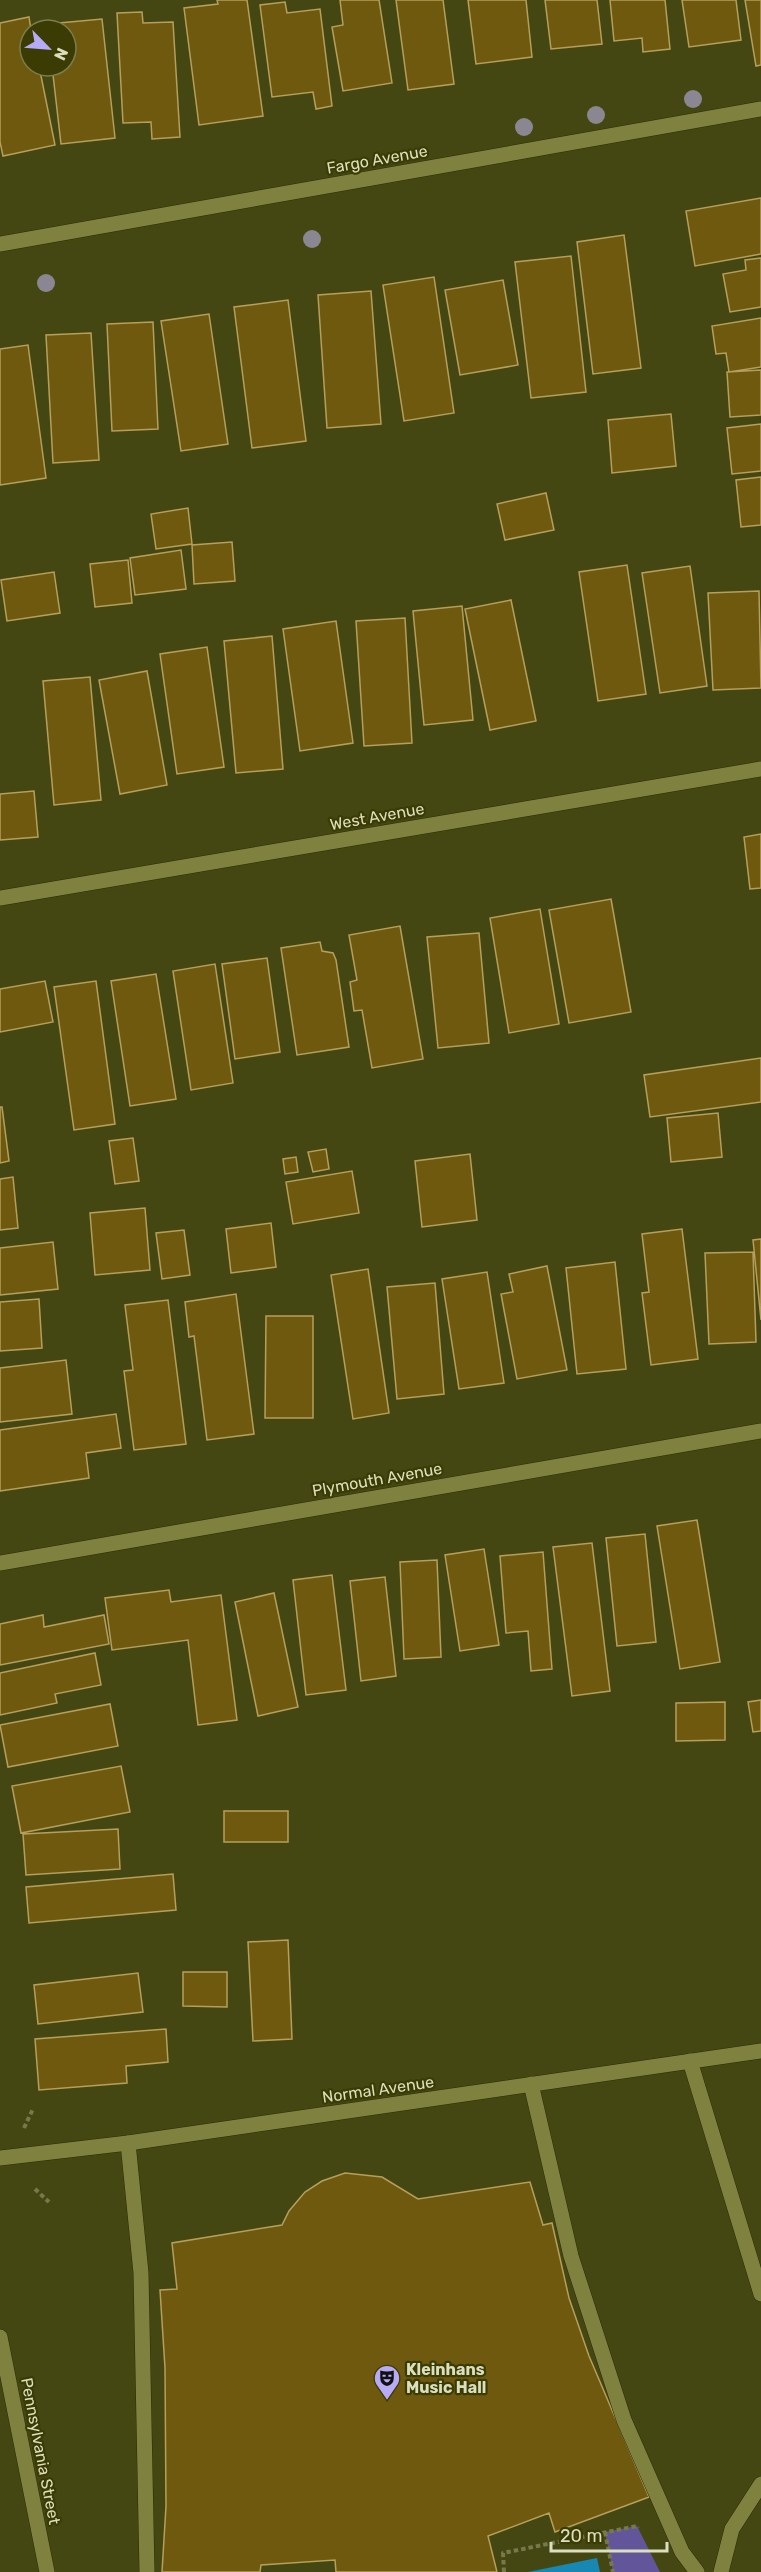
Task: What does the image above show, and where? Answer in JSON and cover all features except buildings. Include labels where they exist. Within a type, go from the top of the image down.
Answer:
[{"type":"street","name":"Fargo Avenue","points":[[0,244],[761,109]]},
{"type":"street","name":"West Avenue","points":[[0,898],[761,769]]},
{"type":"street","name":"Plymouth Avenue","points":[[0,1563],[761,1431]]},
{"type":"street","name":"Normal Avenue","points":[[0,2158],[128,2143],[761,2051]]},
{"type":"street","points":[[690,2061],[761,2294]]},
{"type":"street","points":[[531,2084],[571,2256],[624,2420],[682,2552],[697,2572]]},
{"type":"street","points":[[128,2143],[141,2273],[147,2572]]},
{"type":"street","name":"Pennsylvania Street","points":[[0,2337],[47,2572]]},
{"type":"street","points":[[721,2572],[732,2529],[761,2484]]},
{"type":"path","points":[[23,2128],[33,2109]]},
{"type":"path","points":[[35,2189],[49,2202]]},
{"type":"path","points":[[504,2572],[503,2553],[637,2526],[642,2535]]},
{"type":"path","points":[[605,2532],[613,2572]]},
{"type":"shaded area","points":[[637,2526],[660,2572],[613,2572],[605,2532]]},
{"type":"water","points":[[597,2558],[600,2572],[528,2572]]},
{"type":"place","name":"Kleinhans Music Hall","points":[[387,2401]]}]
